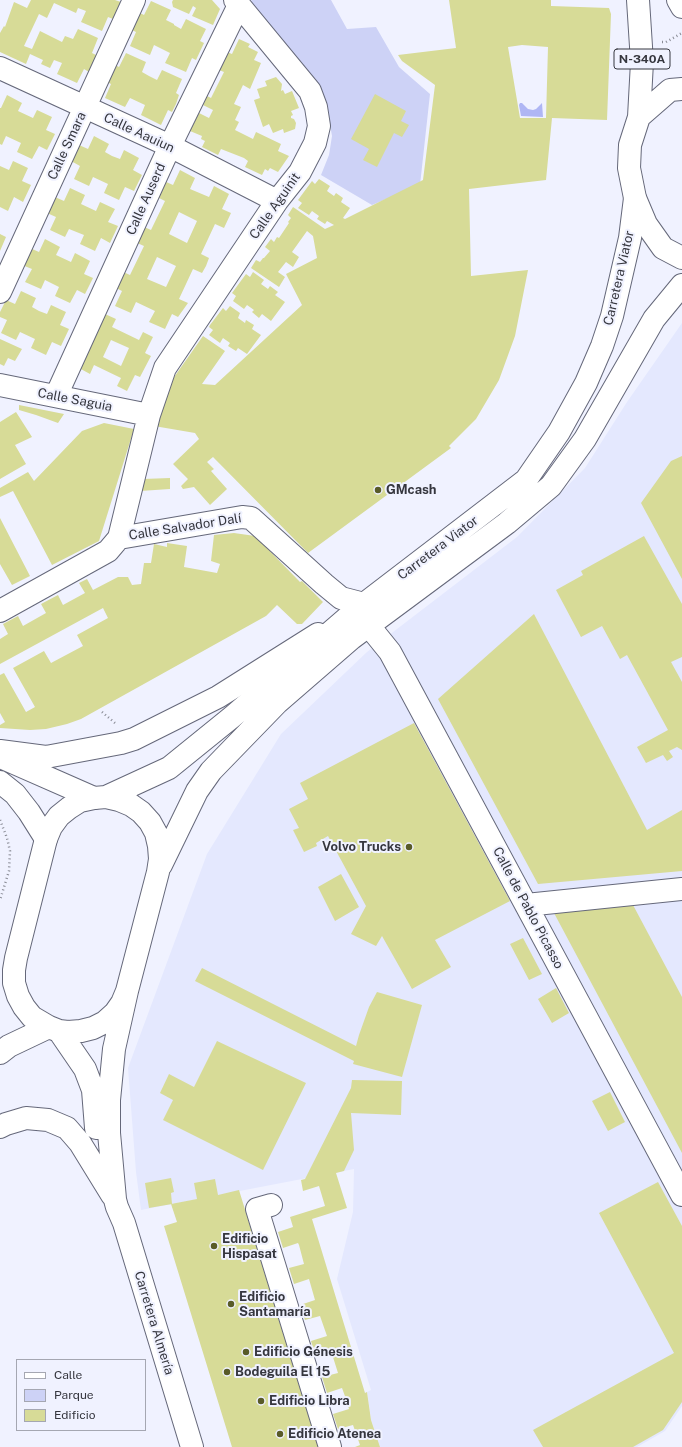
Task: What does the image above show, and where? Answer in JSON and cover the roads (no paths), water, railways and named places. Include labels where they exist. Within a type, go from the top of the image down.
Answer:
[{"type":"main road","name":"Calle Smara","points":[[0,292],[134,0]]},
{"type":"main road","name":"N-340A","points":[[638,0],[642,62],[639,117],[630,145],[629,168],[635,198],[646,224],[663,248],[682,258]]},
{"type":"main road","points":[[678,0],[682,7]]},
{"type":"main road","name":"Calle Auserd","points":[[56,396],[237,3]]},
{"type":"main road","name":"Calle Aguinit","points":[[149,415],[165,368],[277,202],[300,172],[315,143],[319,126],[316,107],[310,91],[237,3]]},
{"type":"main road","name":"Calle Aauiun","points":[[0,68],[170,146],[277,202]]},
{"type":"main road","points":[[639,117],[670,90],[682,89]]},
{"type":"main road","name":"Carretera Viator","points":[[16,958],[46,839],[51,827],[59,816],[75,805],[100,797],[169,768],[363,614],[526,480],[559,432],[586,383],[612,316],[630,238],[635,198]]},
{"type":"main road","name":"Carretera Viator","points":[[158,872],[197,791],[211,771],[277,703],[352,638],[363,614],[507,523],[551,486],[585,439],[654,319],[682,285]]},
{"type":"main road","name":"Calle Saguia","points":[[0,385],[149,415]]},
{"type":"main road","name":"Calle Salvador Dalí","points":[[0,611],[108,551],[119,538],[149,415]]},
{"type":"main road","name":"Calle Salvador Dalí","points":[[119,538],[242,517],[251,518],[324,584],[363,614]]},
{"type":"main road","points":[[0,751],[46,757],[121,744],[218,697],[363,614]]},
{"type":"main road","name":"Calle de Pablo Picasso","points":[[363,614],[390,652],[682,1195]]},
{"type":"main road","points":[[0,757],[100,797],[119,800],[130,805],[141,812],[150,822],[156,834],[160,859],[158,872],[127,991],[114,1049],[109,1100],[109,1133],[115,1199]]},
{"type":"main road","points":[[0,782],[15,794],[29,812],[46,839]]},
{"type":"main road","points":[[526,904],[682,889]]},
{"type":"main road","points":[[0,985],[16,958]]},
{"type":"main road","points":[[16,958],[14,983],[18,996],[24,1007],[32,1017],[54,1029],[85,1069],[93,1090],[97,1134],[115,1199]]},
{"type":"main road","points":[[0,1053],[9,1046],[54,1029],[81,1031],[93,1028],[105,1022],[114,1013],[122,1003],[127,991]]},
{"type":"main road","points":[[0,1127],[26,1118],[48,1120],[66,1128],[80,1144],[115,1199]]},
{"type":"main road","name":"Carretera Almería","points":[[115,1199],[124,1223],[192,1447]]},
{"type":"main road","points":[[271,1205],[257,1209],[330,1447]]},
{"type":"water","points":[[520,103],[528,109],[533,110],[542,103],[543,117],[521,116]]},
{"type":"place","name":"GMcash","points":[[378,490]]},
{"type":"place","name":"Volvo Trucks","points":[[409,847]]},
{"type":"place","name":"Edificio Hispasat","points":[[214,1246]]},
{"type":"place","name":"Edificio Santamaría","points":[[231,1304]]},
{"type":"place","name":"Edificio Génesis","points":[[246,1352]]},
{"type":"place","name":"Bodeguila El 15","points":[[227,1372]]},
{"type":"place","name":"Edificio Libra","points":[[261,1401]]},
{"type":"place","name":"Edificio Atenea","points":[[280,1434]]}]
